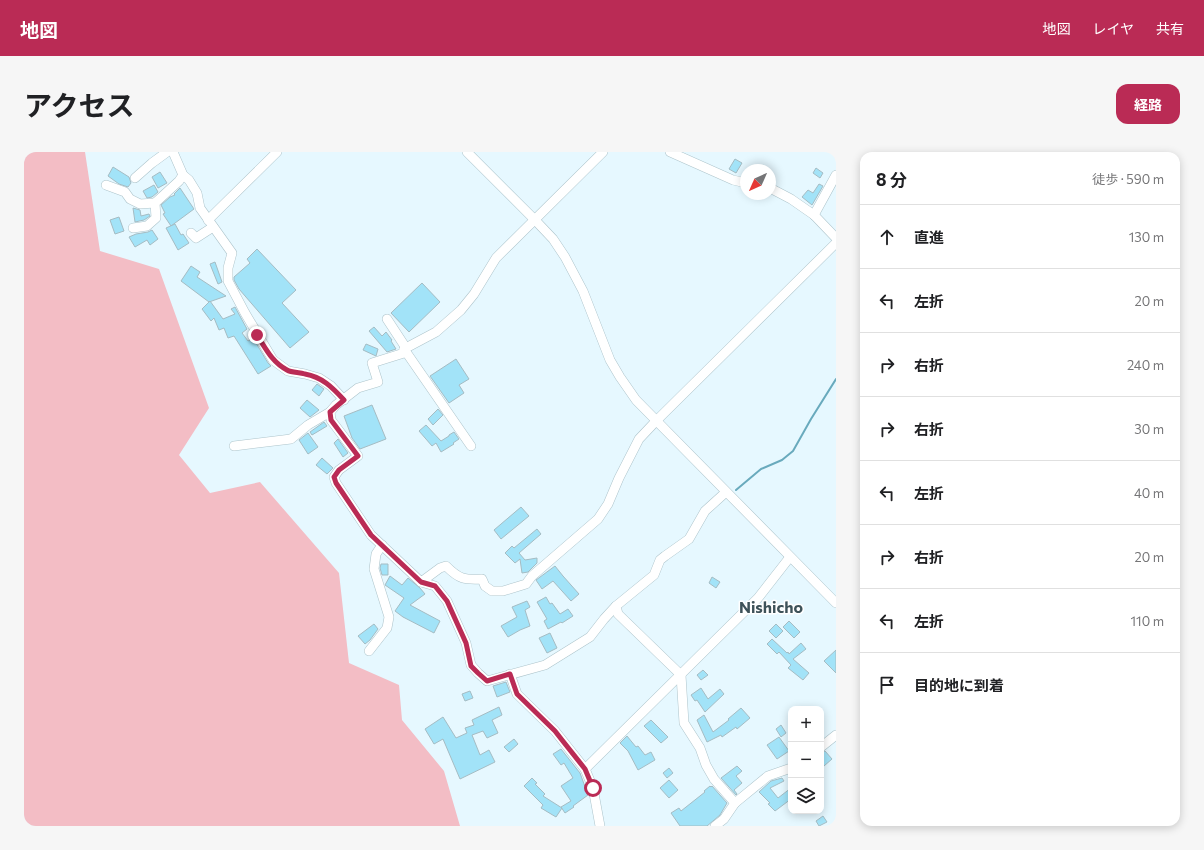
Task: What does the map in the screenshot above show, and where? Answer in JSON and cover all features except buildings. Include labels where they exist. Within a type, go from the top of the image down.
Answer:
[{"type":"street","points":[[135,178],[167,152]]},
{"type":"street","points":[[173,152],[183,175],[189,180],[197,193],[200,208],[232,253],[228,268],[228,281],[248,319],[273,360],[288,372],[305,374],[319,378],[331,386],[344,400]]},
{"type":"street","points":[[191,233],[196,238],[278,152]]},
{"type":"street","points":[[467,152],[553,239],[583,291],[607,353],[620,377],[636,400],[836,603]]},
{"type":"street","points":[[234,446],[291,439],[308,425],[330,412],[358,388],[378,382],[372,363],[404,353],[405,349],[436,332],[461,310],[474,294],[496,258],[603,152]]},
{"type":"street","points":[[670,152],[733,180],[740,182]]},
{"type":"street","points":[[106,185],[125,192],[130,199],[140,204],[155,203],[179,181],[183,175]]},
{"type":"street","points":[[814,215],[836,175]]},
{"type":"street","points":[[776,191],[791,199],[814,215],[836,238]]},
{"type":"street","points":[[133,228],[147,226],[156,218],[155,203]]},
{"type":"street","points":[[421,582],[440,568],[446,566],[456,575],[468,580],[482,579],[485,586],[492,591],[503,591],[526,584],[532,576],[598,519],[608,504],[619,478],[639,439],[836,243]]},
{"type":"street","points":[[387,319],[405,349],[471,446]]},
{"type":"street","points":[[330,412],[331,420],[358,456],[339,470],[334,477],[336,483],[371,535],[421,582],[435,586],[447,601],[466,643],[471,666],[487,681],[545,665],[590,637],[616,606],[654,575],[660,560],[689,540],[705,511],[726,492]]},
{"type":"street","points":[[370,651],[387,628],[389,617],[374,569],[376,554],[382,545]]},
{"type":"street","points":[[585,769],[758,598],[790,557]]},
{"type":"street","points":[[616,606],[618,614],[681,675],[684,723],[700,748],[706,765],[714,779],[735,803]]},
{"type":"street","points":[[510,674],[517,694],[555,731],[585,769],[593,788],[600,826]]},
{"type":"street","points":[[824,745],[835,738]]},
{"type":"street","points":[[715,826],[724,819],[735,803],[768,776],[788,769]]},
{"type":"shaded area","points":[[24,152],[85,152],[100,251],[159,269],[209,408],[179,455],[210,493],[260,482],[339,573],[349,663],[399,685],[402,720],[444,771],[460,826],[24,826]]},
{"type":"waterway","points":[[736,490],[761,469],[782,460],[793,451],[836,379]]},
{"type":"district","name":"Nishicho","points":[[771,607]]},
{"type":"route","points":[[257,335],[273,360],[288,372],[305,374],[319,378],[331,386],[344,400],[336,405],[330,412],[331,420],[358,456],[339,470],[334,477],[336,483],[357,516],[371,535],[421,582],[435,586],[447,601],[460,627],[466,643],[471,666],[487,681],[510,674],[517,694],[555,731],[585,769],[593,788]]}]
